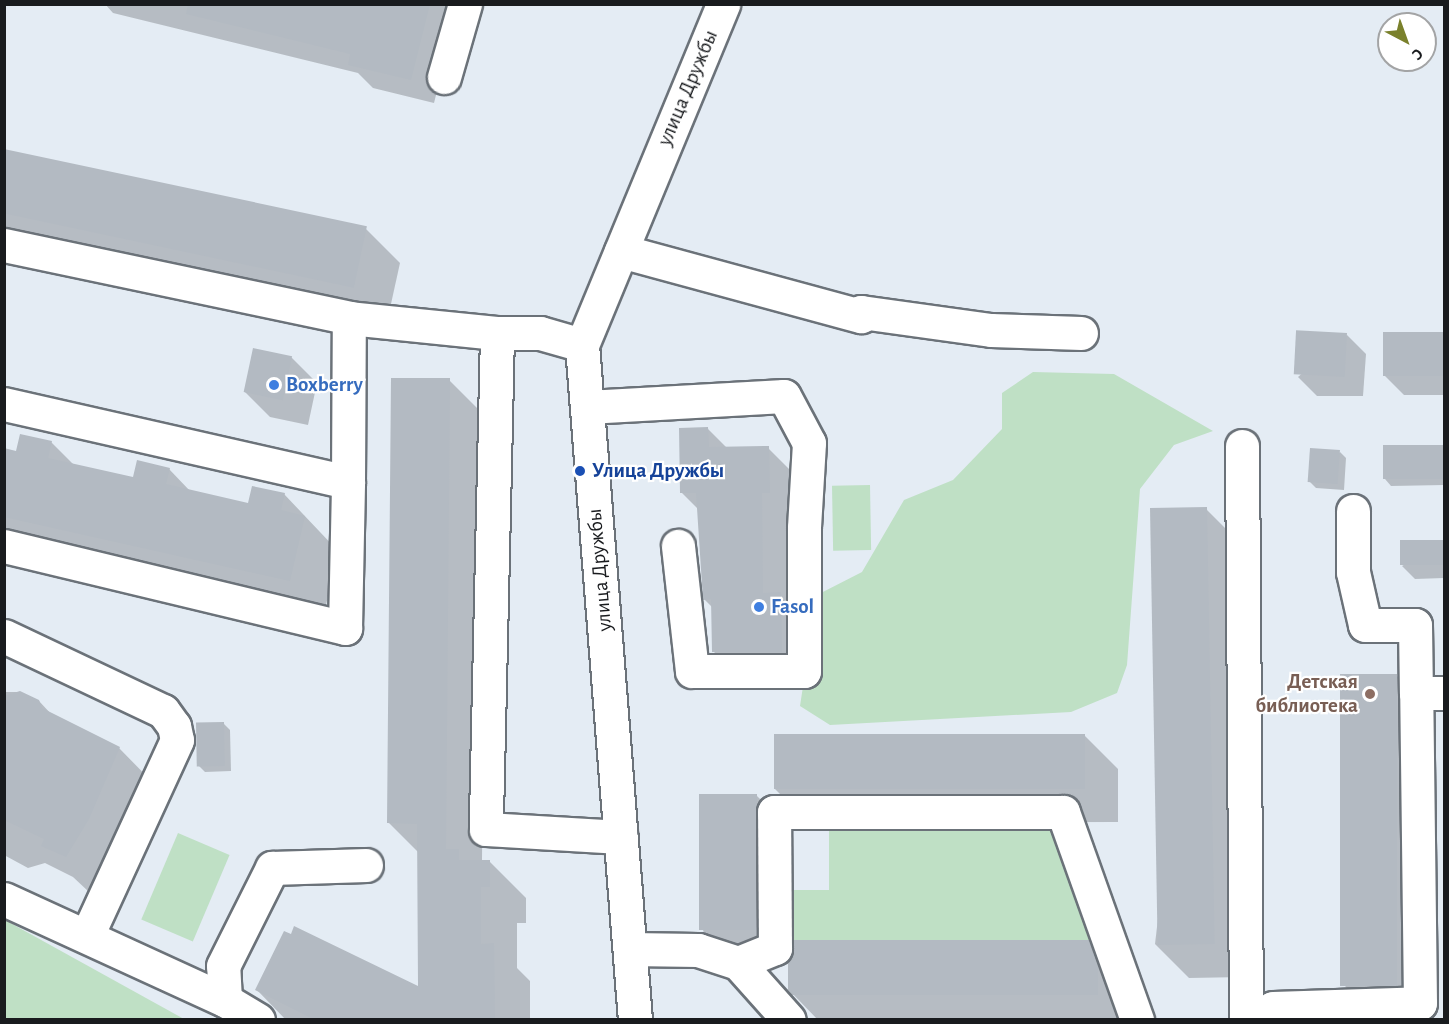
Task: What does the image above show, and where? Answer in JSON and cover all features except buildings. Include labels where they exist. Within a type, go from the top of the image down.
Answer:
[{"type":"street","points":[[444,77],[465,4]]},
{"type":"street","name":"улица Дружбы","points":[[635,1020],[582,345],[723,4]]},
{"type":"street","points":[[4,245],[349,318],[497,333],[540,333],[582,345]]},
{"type":"street","points":[[621,251],[861,316],[861,312],[991,330],[1081,333]]},
{"type":"street","points":[[4,546],[345,628],[349,318]]},
{"type":"street","points":[[497,333],[486,829],[621,837]]},
{"type":"street","points":[[587,407],[784,396],[809,443],[804,528],[804,671],[692,671],[678,546]]},
{"type":"street","points":[[4,404],[348,482]]},
{"type":"street","points":[[1242,446],[1246,1020]]},
{"type":"street","points":[[1259,1020],[1273,1008],[1420,1003],[1430,693],[1415,626],[1365,625],[1353,572],[1353,511]]},
{"type":"street","points":[[4,636],[164,711],[174,726],[177,740],[87,936]]},
{"type":"street","points":[[738,963],[775,948],[774,812],[1063,812],[1137,1020]]},
{"type":"street","points":[[225,1000],[223,966],[272,868],[366,865]]},
{"type":"street","points":[[4,899],[225,1000],[258,1020]]},
{"type":"street","points":[[630,948],[698,950],[738,963],[789,1020]]},
{"type":"green space","points":[[1033,372],[1114,374],[1213,431],[1174,445],[1140,489],[1127,665],[1117,693],[1071,712],[830,725],[800,706],[817,595],[862,572],[904,500],[953,480],[1002,429],[1002,393]]},
{"type":"green space","points":[[870,485],[871,550],[833,551],[832,486]]},
{"type":"green space","points":[[1057,824],[1099,940],[787,940],[787,890],[829,890],[829,826]]},
{"type":"green space","points":[[178,833],[230,855],[193,941],[141,920]]},
{"type":"green space","points":[[5,920],[184,1019],[5,1019]]},
{"type":"place","name":"Boxberry","points":[[274,385]]},
{"type":"place","name":"Улица Дружбы","points":[[580,471]]},
{"type":"place","name":"Fasol","points":[[759,607]]},
{"type":"place","name":"Детская библиотека","points":[[1370,694]]}]
